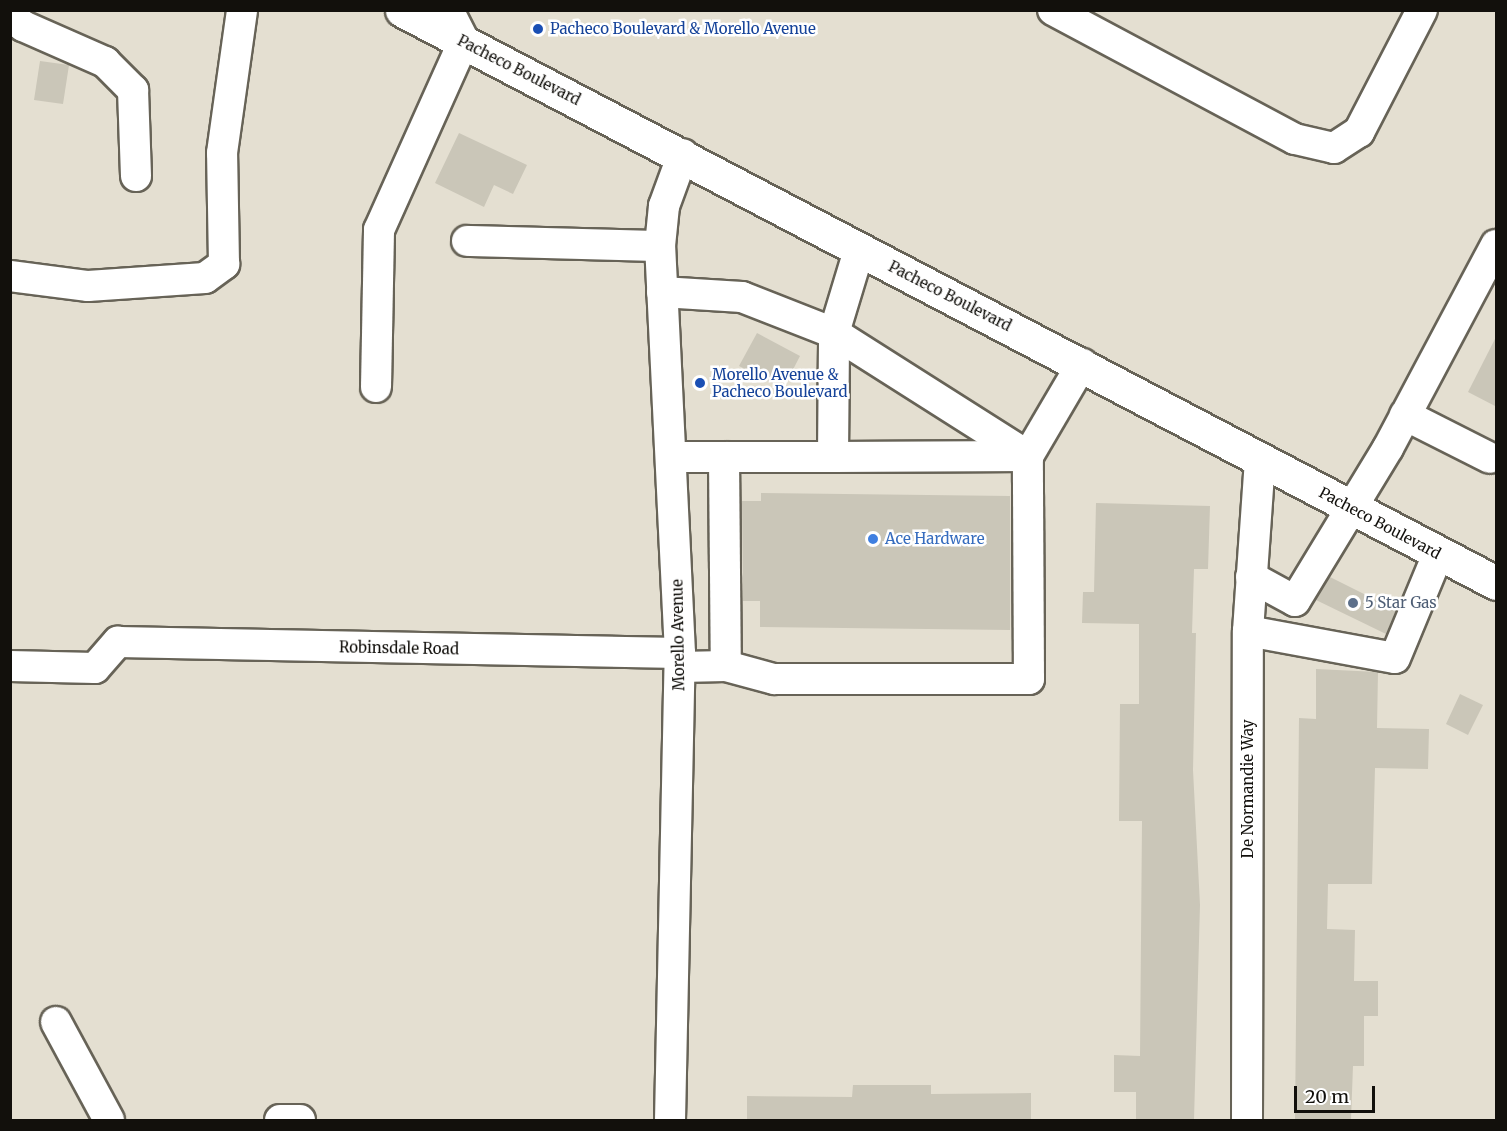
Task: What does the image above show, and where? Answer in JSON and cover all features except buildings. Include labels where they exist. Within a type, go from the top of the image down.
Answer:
[{"type":"main road","name":"Pacheco Boulevard","points":[[402,10],[683,154],[859,250],[1082,364],[1438,554],[1497,583]]},
{"type":"street","points":[[10,276],[88,286],[205,278],[224,264],[222,153],[242,10]]},
{"type":"street","points":[[376,387],[379,230],[464,41],[448,10]]},
{"type":"street","points":[[1053,10],[1295,139],[1334,148],[1359,132],[1422,10]]},
{"type":"street","points":[[10,15],[22,26],[105,62],[133,90],[136,176]]},
{"type":"street","name":"Morello Avenue","points":[[670,1120],[680,660],[672,457],[660,246],[664,206],[683,154]]},
{"type":"street","points":[[467,241],[660,246]]},
{"type":"street","points":[[1289,638],[1295,601],[1405,415],[1497,245]]},
{"type":"street","points":[[833,457],[834,333],[859,250]]},
{"type":"street","points":[[662,292],[742,297],[834,333],[1028,456]]},
{"type":"street","points":[[1028,456],[1082,364]]},
{"type":"street","points":[[1405,415],[1490,458]]},
{"type":"street","points":[[672,457],[1028,456]]},
{"type":"street","name":"Robinsdale Road","points":[[10,666],[95,668],[118,642],[680,660],[726,666],[774,679],[1029,679],[1028,456]]},
{"type":"street","points":[[724,457],[726,666]]},
{"type":"street","name":"De Normandie Way","points":[[1247,1120],[1248,631],[1260,458]]},
{"type":"street","points":[[1248,631],[1395,658],[1438,554]]},
{"type":"street","points":[[1251,577],[1295,601]]},
{"type":"street","points":[[56,1022],[109,1120]]},
{"type":"street","points":[[280,1120],[300,1120]]},
{"type":"place","name":"Pacheco Boulevard & Morello Avenue","points":[[538,29]]},
{"type":"place","name":"Morello Avenue & Pacheco Boulevard","points":[[700,383]]},
{"type":"place","name":"Ace Hardware","points":[[873,539]]},
{"type":"place","name":"5 Star Gas","points":[[1353,603]]}]
